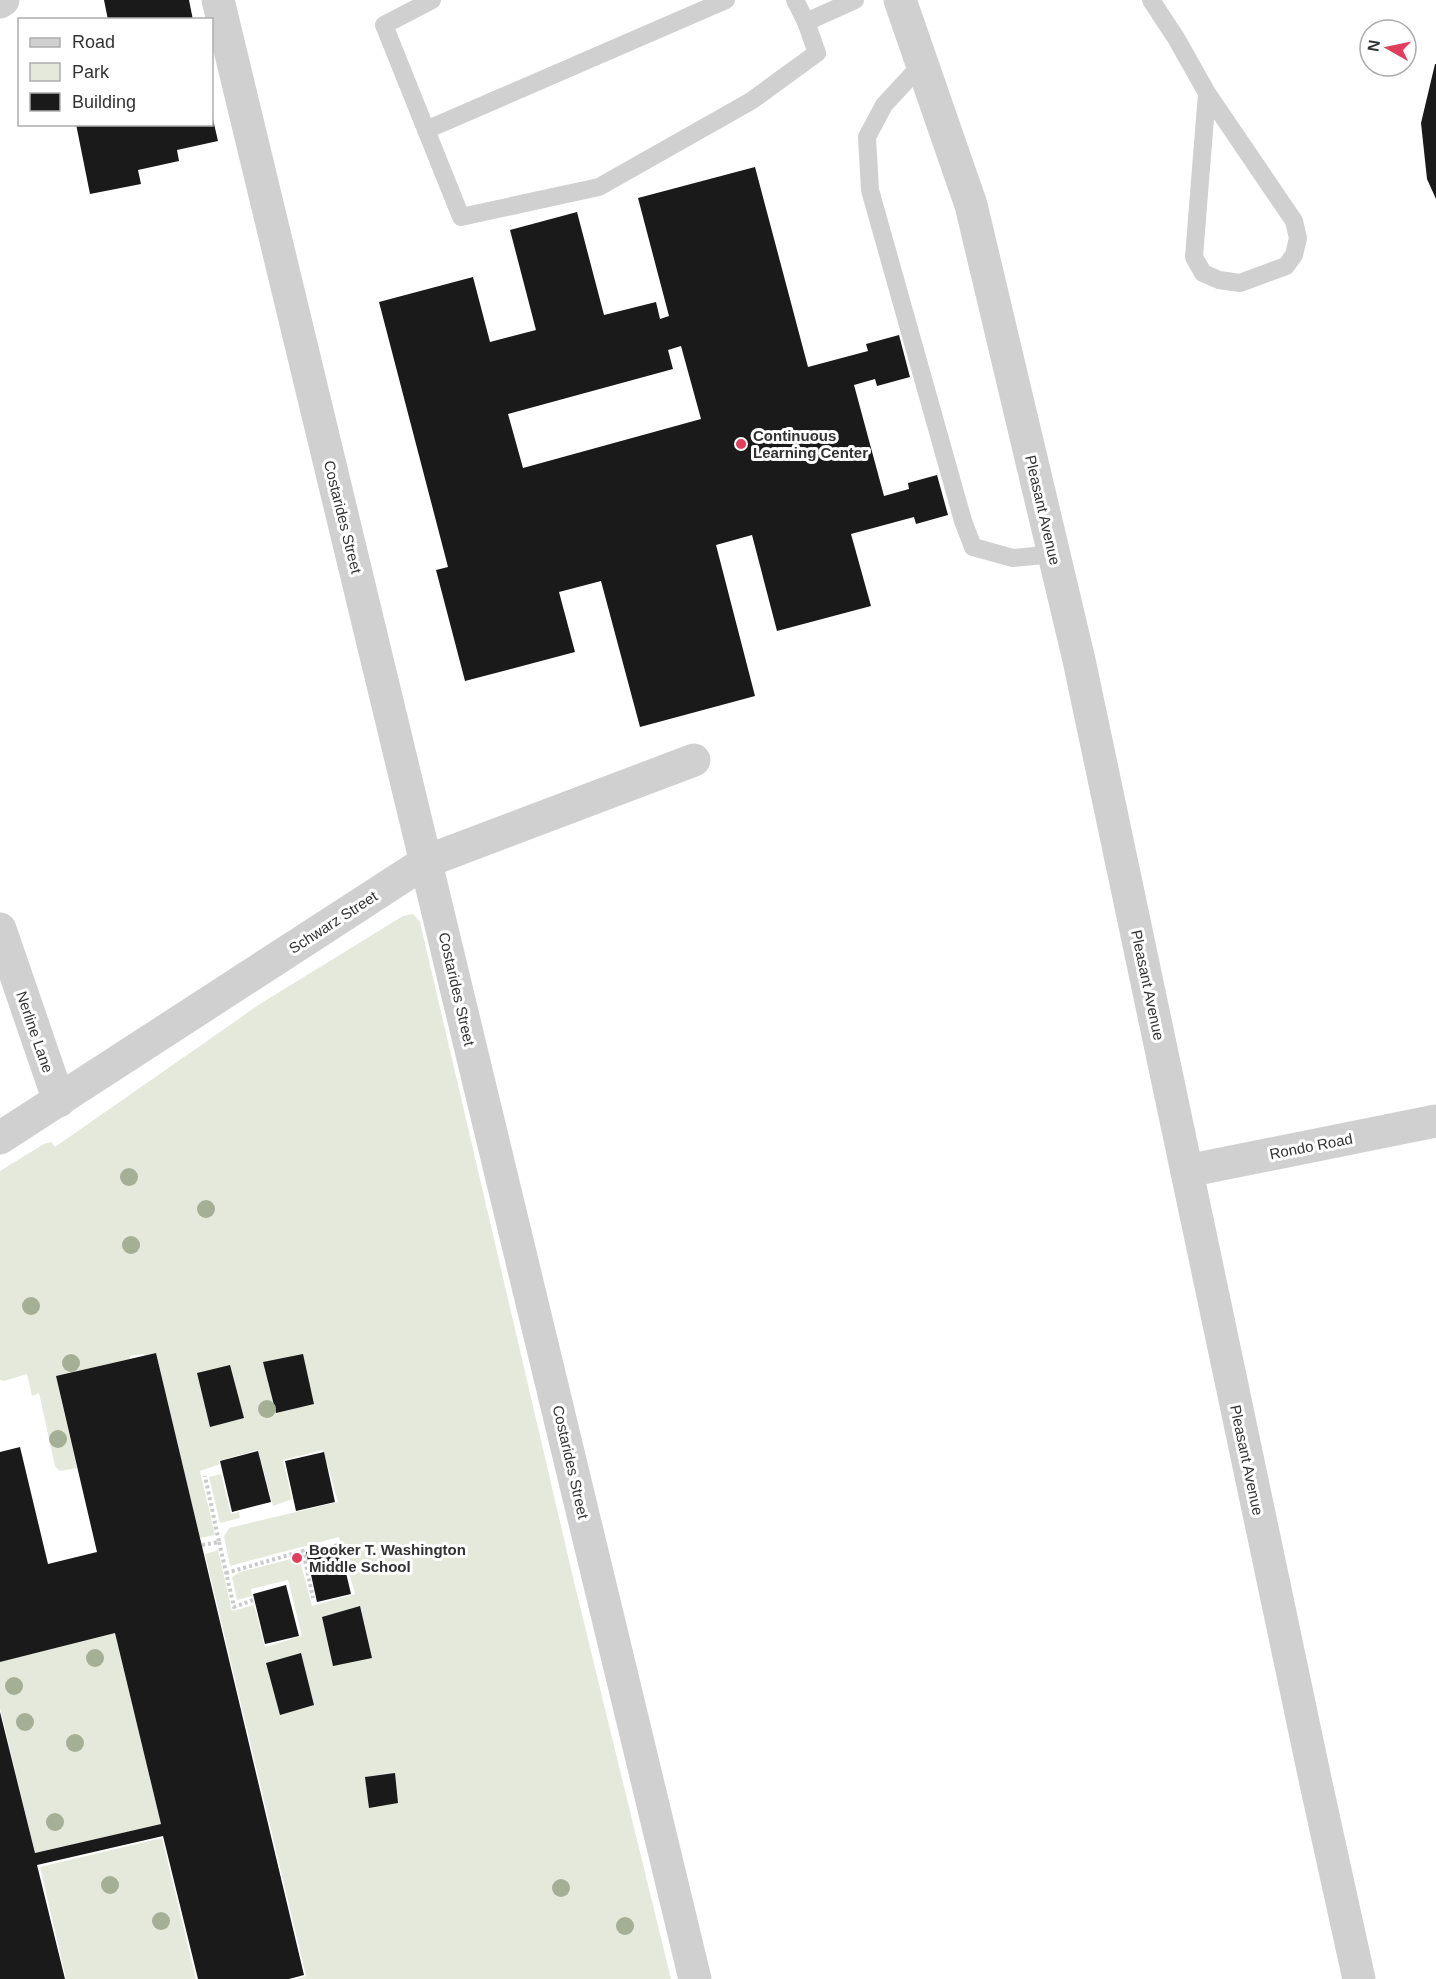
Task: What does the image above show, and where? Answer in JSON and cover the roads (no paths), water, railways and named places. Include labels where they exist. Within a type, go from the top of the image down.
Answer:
[{"type":"street","name":"Costarides Street","points":[[218,0],[695,1979]]},
{"type":"street","name":"Pleasant Avenue","points":[[900,0],[970,206],[1079,660],[1314,1779],[1359,1979]]},
{"type":"street","name":"Schwarz Street","points":[[0,1138],[426,861],[694,760]]},
{"type":"street","name":"Nerline Lane","points":[[0,929],[59,1101]]},
{"type":"street","name":"Rondo Road","points":[[1187,1171],[1436,1121]]},
{"type":"lane","points":[[432,0],[384,25],[461,217],[599,187],[751,101],[817,53],[795,0]]},
{"type":"lane","points":[[426,130],[726,0]]},
{"type":"lane","points":[[806,22],[855,0]]},
{"type":"lane","points":[[1151,0],[1176,38],[1207,93],[1294,221],[1298,237],[1294,255],[1286,266],[1240,282],[1219,280],[1203,273],[1194,257],[1207,93]]},
{"type":"lane","points":[[922,64],[884,105],[867,137],[870,190],[963,521],[973,547],[1013,558],[1054,554]]},
{"type":"place","name":"Continuous Learning Center","points":[[741,444]]},
{"type":"place","name":"Booker T. Washington Middle School","points":[[297,1558]]}]
